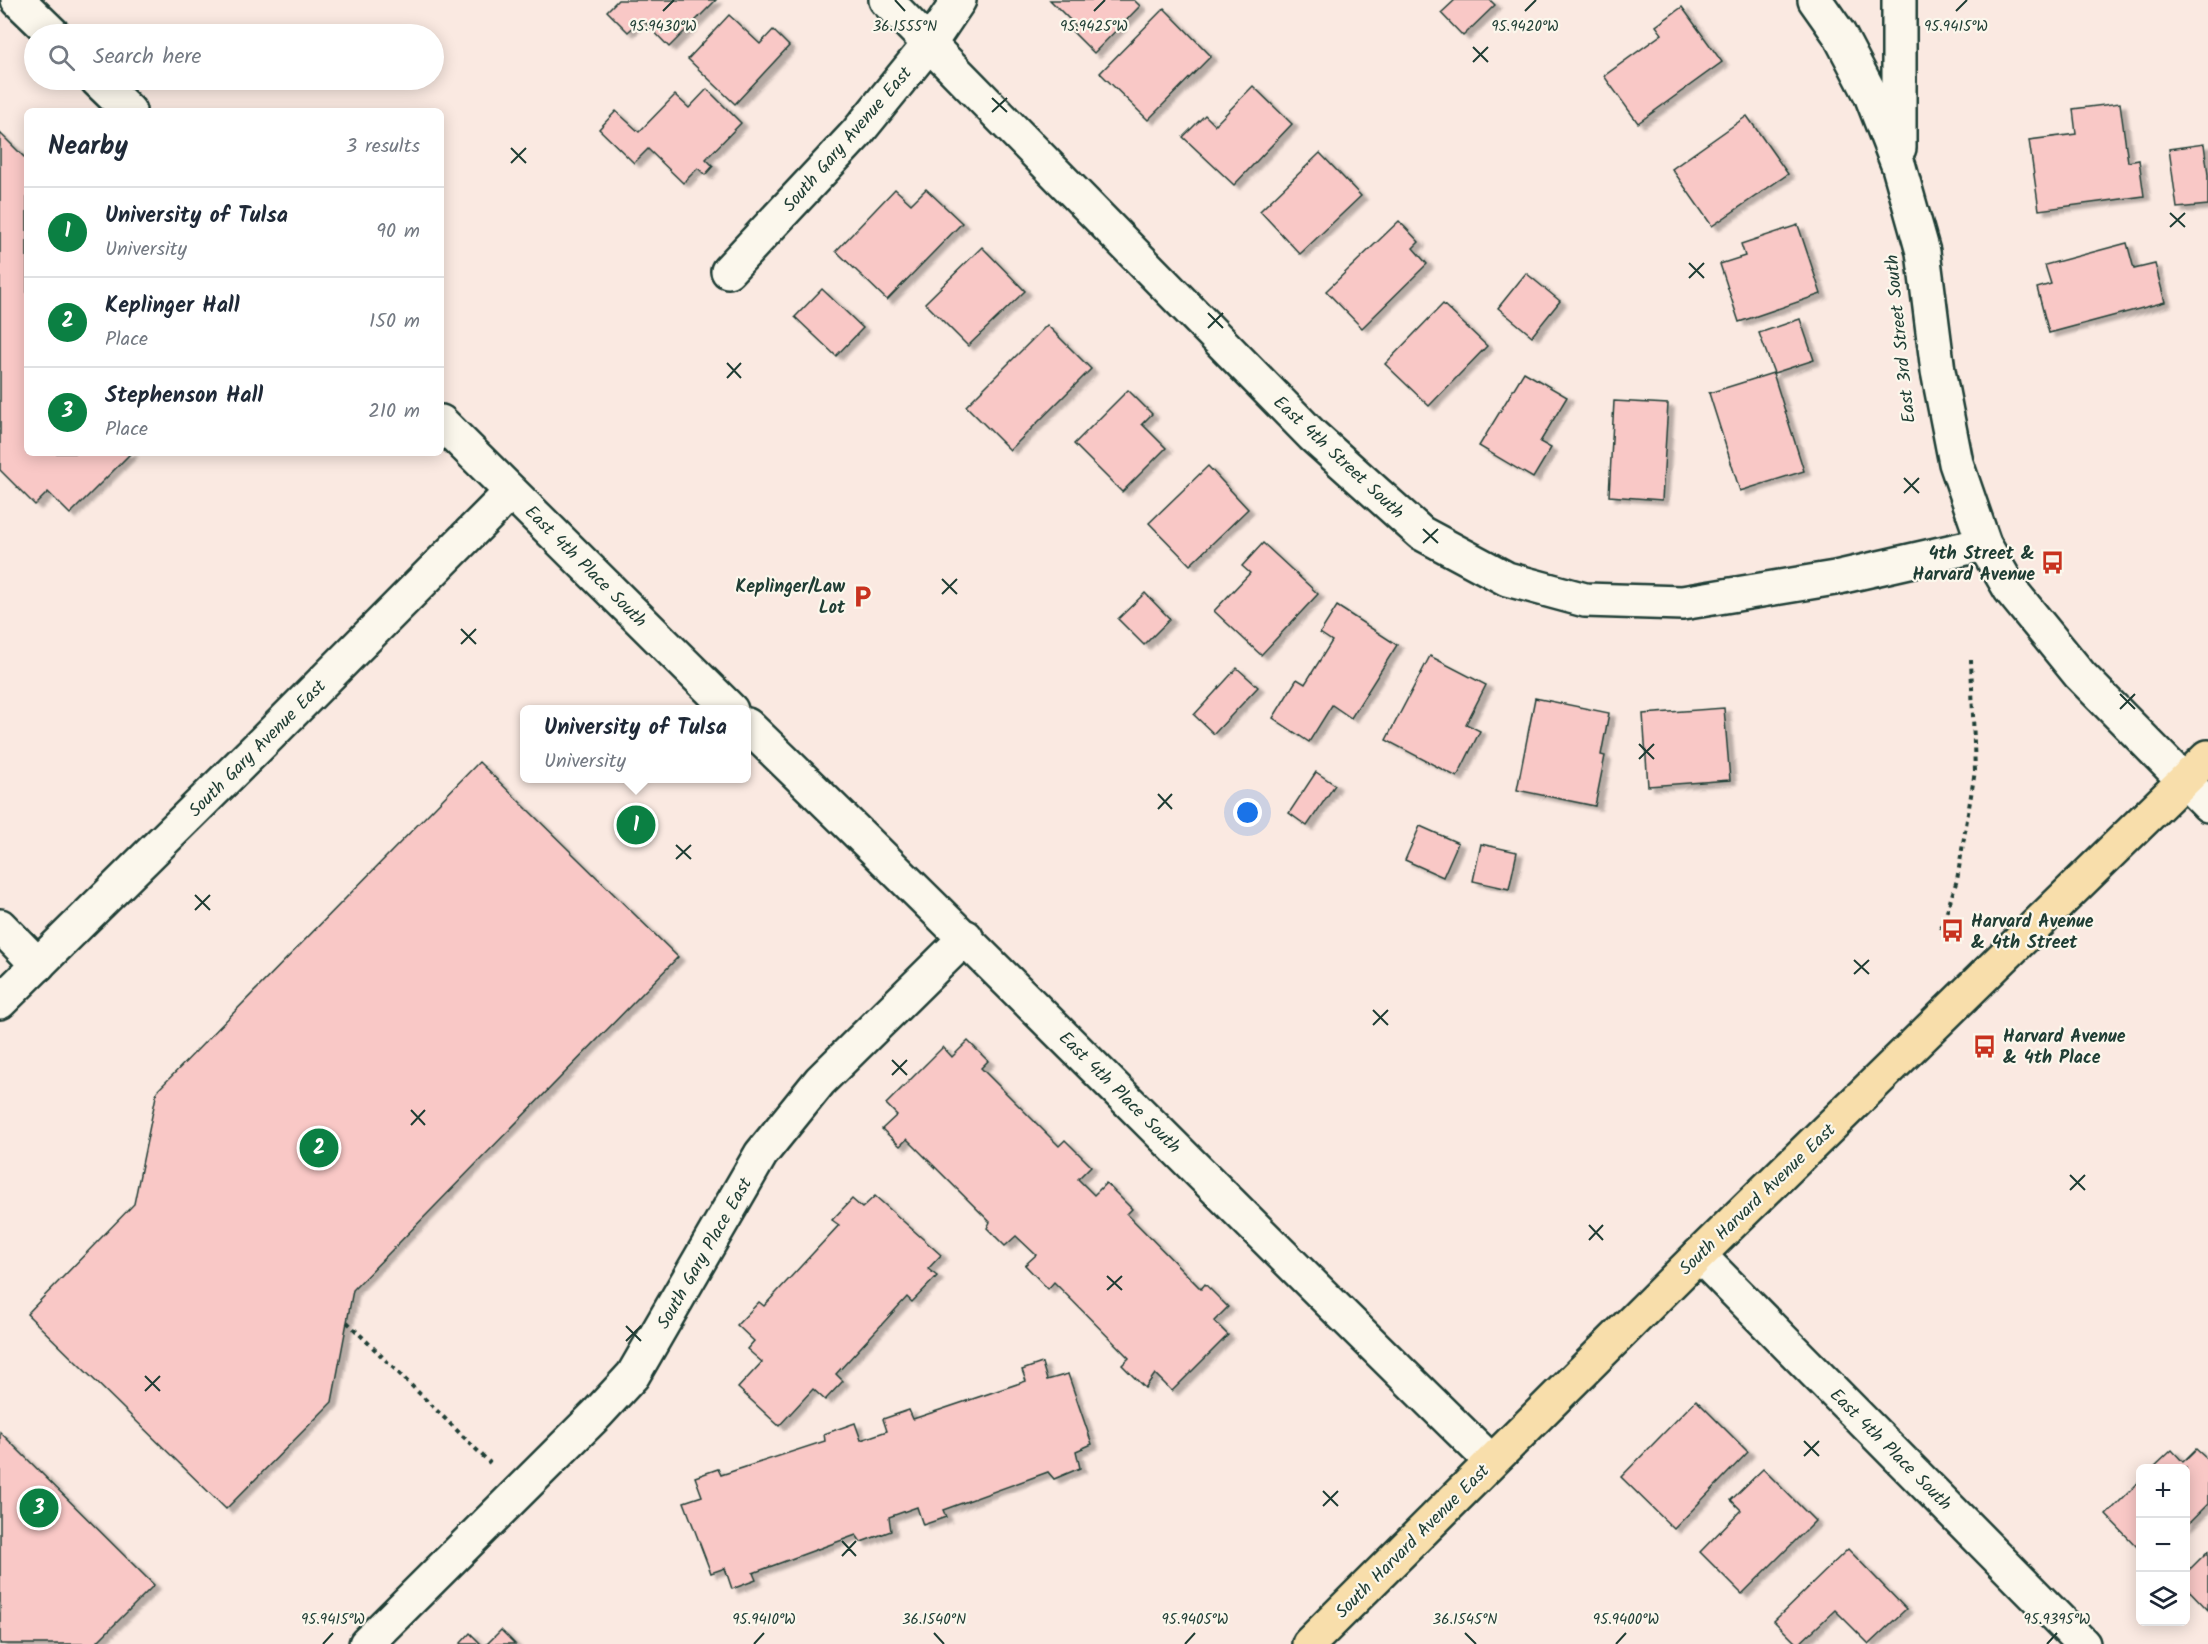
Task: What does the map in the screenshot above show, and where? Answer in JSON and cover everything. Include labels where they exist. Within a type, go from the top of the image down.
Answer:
[{"type":"main road","name":"South Harvard Avenue East","points":[[1309,1644],[1699,1255],[2208,757]]},
{"type":"street","points":[[18,0],[43,24]]},
{"type":"street","name":"East 4th Street South","points":[[886,0],[1313,436],[1421,533],[1507,579],[1585,600],[1682,603],[1835,578],[1984,544]]},
{"type":"street","name":"South Gary Avenue East","points":[[728,271],[857,133],[930,43],[959,0]]},
{"type":"street","name":"East 3rd Street South","points":[[1815,0],[1839,34],[1871,95],[1899,167],[1923,252],[1938,371],[1956,463],[1984,544]]},
{"type":"street","points":[[1899,0],[1899,167]]},
{"type":"street","points":[[107,90],[126,108]]},
{"type":"street","name":"East 4th Place South","points":[[444,425],[727,705]]},
{"type":"street","name":"South Gary Avenue East","points":[[0,1002],[512,492]]},
{"type":"street","points":[[1984,544],[2010,589],[2080,675],[2208,805]]},
{"type":"street","name":"East 4th Place South","points":[[751,728],[966,937],[1245,1219],[1491,1461]]},
{"type":"street","points":[[0,926],[38,964]]},
{"type":"street","name":"South Gary Place East","points":[[366,1644],[581,1431],[633,1375],[761,1154],[820,1082],[966,937]]},
{"type":"street","name":"East 4th Place South","points":[[1699,1255],[2083,1644]]},
{"type":"path","points":[[1941,929],[1957,880],[1975,771],[1971,660]]},
{"type":"path","points":[[347,1322],[492,1464]]},
{"type":"building","points":[[618,0],[716,0],[669,47],[642,19],[628,32],[607,11]]},
{"type":"building","points":[[1050,0],[1134,0],[1140,6],[1094,53],[1071,30],[1076,26]]},
{"type":"building","points":[[1455,0],[1490,0],[1495,5],[1463,36],[1441,13]]},
{"type":"building","points":[[1682,7],[1722,62],[1638,123],[1604,76],[1662,34],[1656,26]]},
{"type":"building","points":[[1164,8],[1211,56],[1148,120],[1100,73]]},
{"type":"building","points":[[729,15],[760,44],[773,30],[789,46],[735,104],[688,59]]},
{"type":"building","points":[[1253,86],[1292,124],[1234,185],[1183,137],[1205,115],[1215,125]]},
{"type":"building","points":[[707,89],[741,123],[706,159],[713,166],[705,175],[698,168],[683,183],[648,149],[634,163],[599,129],[616,111],[639,132],[675,95],[689,108]]},
{"type":"building","points":[[2120,103],[2128,162],[2139,160],[2144,196],[2039,210],[2029,140],[2076,134],[2073,109]]},
{"type":"building","points":[[1747,116],[1788,174],[1712,226],[1672,169]]},
{"type":"building","points":[[0,133],[24,157],[24,456],[128,456],[70,514],[48,492],[35,505],[0,470]]},
{"type":"building","points":[[2204,144],[2208,175],[2208,205],[2177,208],[2169,149]]},
{"type":"building","points":[[1320,153],[1361,196],[1300,254],[1260,211]]},
{"type":"building","points":[[895,189],[911,204],[926,189],[962,223],[887,300],[836,251]]},
{"type":"building","points":[[1399,221],[1419,242],[1413,248],[1427,264],[1362,328],[1326,291]]},
{"type":"building","points":[[1798,225],[1821,294],[1739,322],[1720,264],[1745,256],[1741,244]]},
{"type":"building","points":[[2127,243],[2134,269],[2155,264],[2165,302],[2049,333],[2037,288],[2051,284],[2045,265]]},
{"type":"building","points":[[982,247],[1025,291],[968,346],[925,303]]},
{"type":"building","points":[[1526,273],[1560,301],[1532,336],[1498,308]]},
{"type":"building","points":[[822,289],[863,328],[836,356],[795,317]]},
{"type":"building","points":[[1443,304],[1487,346],[1429,406],[1385,364]]},
{"type":"building","points":[[1800,319],[1814,360],[1774,373],[1759,333]]},
{"type":"building","points":[[1047,325],[1091,369],[1010,450],[966,406]]},
{"type":"building","points":[[1524,372],[1567,397],[1540,442],[1551,448],[1533,478],[1479,446]]},
{"type":"building","points":[[1773,373],[1804,471],[1740,491],[1709,393]]},
{"type":"building","points":[[1128,390],[1152,414],[1142,424],[1166,448],[1122,492],[1074,444]]},
{"type":"building","points":[[1614,401],[1668,404],[1662,500],[1609,496]]},
{"type":"building","points":[[1208,466],[1248,509],[1190,565],[1149,523]]},
{"type":"building","points":[[1263,543],[1318,594],[1261,655],[1214,611],[1250,573],[1242,566]]},
{"type":"building","points":[[1145,593],[1170,619],[1144,645],[1118,619]]},
{"type":"building","points":[[1337,606],[1397,645],[1351,718],[1332,705],[1309,742],[1273,718],[1297,679],[1305,684],[1332,641],[1320,633]]},
{"type":"building","points":[[1430,656],[1486,685],[1466,724],[1480,731],[1457,777],[1386,740]]},
{"type":"building","points":[[1237,668],[1258,687],[1214,734],[1194,715]]},
{"type":"building","points":[[1535,698],[1609,713],[1601,755],[1605,756],[1595,806],[1517,790]]},
{"type":"building","points":[[1724,708],[1730,780],[1648,786],[1643,714]]},
{"type":"building","points":[[479,762],[678,957],[353,1290],[332,1402],[226,1509],[27,1314],[134,1204],[157,1091]]},
{"type":"building","points":[[1316,772],[1335,785],[1307,826],[1289,813]]},
{"type":"building","points":[[1420,826],[1458,843],[1443,877],[1405,860]]},
{"type":"building","points":[[1481,844],[1517,852],[1509,889],[1473,881]]},
{"type":"building","points":[[968,1041],[988,1061],[981,1068],[1059,1146],[1065,1140],[1091,1166],[1078,1179],[1094,1195],[1106,1183],[1132,1209],[1127,1214],[1201,1289],[1205,1284],[1228,1307],[1214,1321],[1228,1335],[1172,1391],[1155,1374],[1145,1388],[1122,1365],[1129,1358],[1054,1282],[1048,1289],[1025,1265],[1036,1255],[1016,1236],[1005,1246],[987,1228],[990,1222],[907,1139],[900,1146],[882,1129],[897,1115],[886,1104],[943,1047],[952,1057]]},
{"type":"building","points":[[875,1196],[941,1255],[928,1269],[937,1276],[912,1302],[907,1297],[836,1374],[843,1381],[825,1400],[813,1389],[779,1426],[738,1388],[762,1362],[747,1349],[754,1341],[737,1325],[759,1302],[764,1306],[839,1225],[832,1220],[852,1199],[862,1208]]},
{"type":"building","points":[[1042,1363],[1047,1380],[1068,1374],[1092,1444],[1076,1451],[1080,1468],[1054,1479],[1048,1472],[943,1510],[946,1517],[923,1525],[917,1507],[889,1517],[891,1531],[861,1542],[856,1535],[753,1573],[756,1580],[732,1589],[725,1568],[711,1573],[684,1502],[702,1496],[695,1477],[718,1469],[721,1475],[825,1441],[824,1434],[855,1423],[861,1440],[887,1431],[883,1419],[909,1410],[913,1419],[1026,1381],[1022,1370]]},
{"type":"building","points":[[1696,1400],[1748,1452],[1674,1529],[1621,1477]]},
{"type":"building","points":[[0,1432],[154,1585],[95,1644],[0,1644]]},
{"type":"building","points":[[2196,1449],[2208,1460],[2208,1504],[2190,1522],[2190,1464],[2157,1464],[2172,1450],[2183,1462]]},
{"type":"building","points":[[1763,1469],[1815,1521],[1742,1594],[1700,1552],[1741,1510],[1731,1500]]},
{"type":"building","points":[[2136,1485],[2136,1546],[2106,1515]]},
{"type":"building","points":[[1848,1549],[1906,1609],[1869,1644],[1835,1610],[1797,1644],[1774,1621]]},
{"type":"building","points":[[2208,1551],[2208,1610],[2190,1591],[2190,1569]]},
{"type":"building","points":[[501,1630],[515,1644],[487,1644]]},
{"type":"building","points":[[470,1633],[481,1644],[460,1644]]},
{"type":"place","name":"4th Street & Harvard Avenue","points":[[2053,563]]},
{"type":"place","name":"Keplinger/Law Lot","points":[[863,596]]},
{"type":"place","name":"University of Tulsa","points":[[636,825]]},
{"type":"place","name":"Harvard Avenue & 4th Street","points":[[1953,931]]},
{"type":"place","name":"Harvard Avenue & 4th Place","points":[[1985,1046]]},
{"type":"place","name":"Keplinger Hall","points":[[319,1148]]},
{"type":"place","name":"Stephenson Hall","points":[[39,1508]]}]
